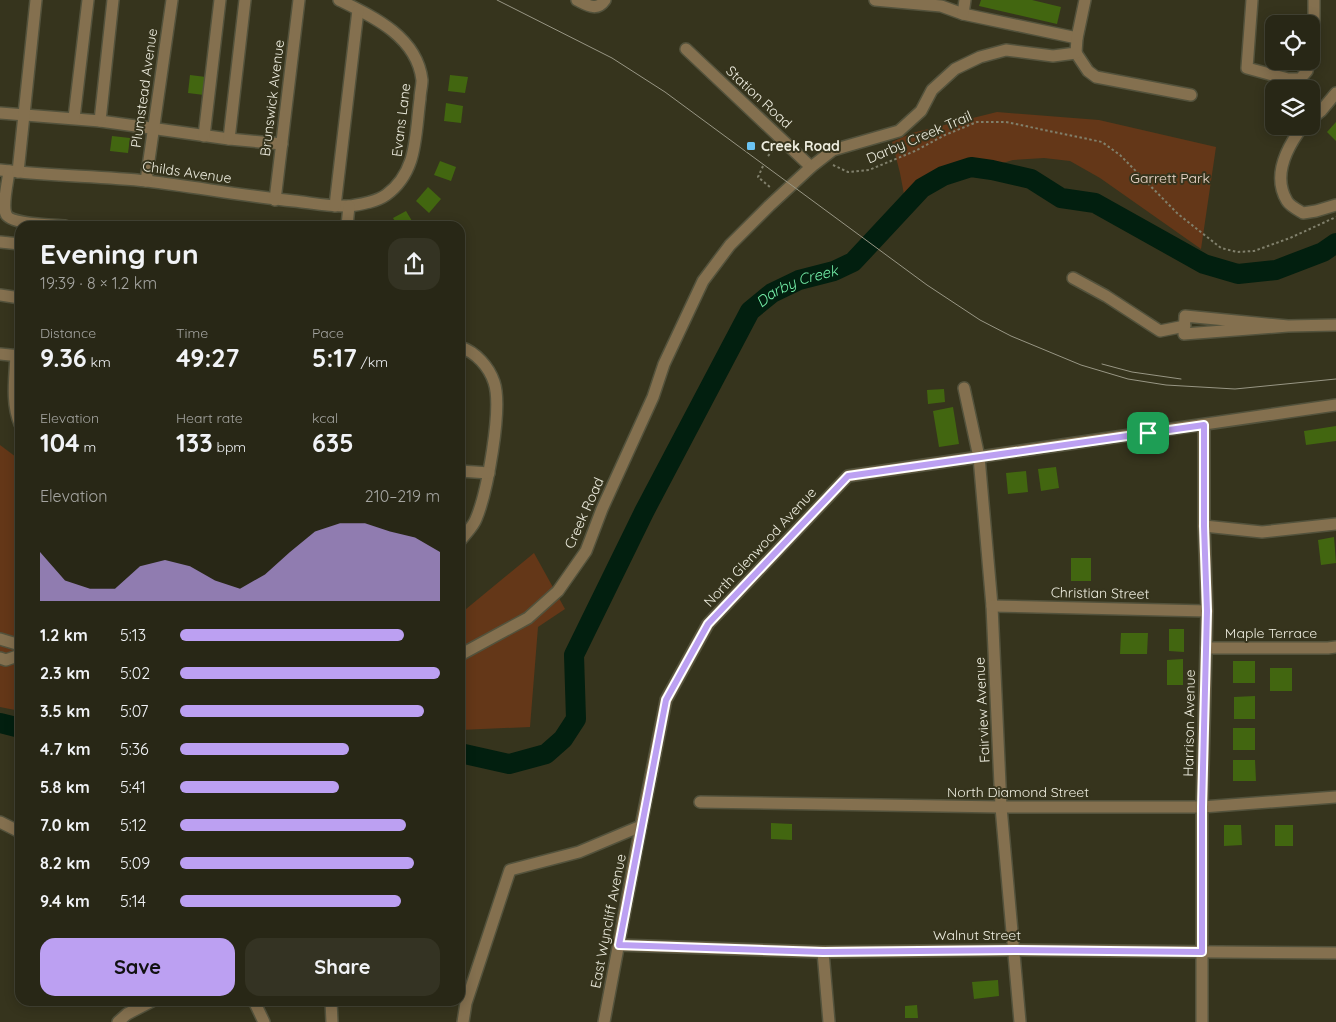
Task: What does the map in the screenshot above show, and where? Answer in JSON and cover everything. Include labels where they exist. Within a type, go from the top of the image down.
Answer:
[{"type":"street","points":[[20,221],[9,218],[5,208],[9,171],[24,115],[36,0]]},
{"type":"street","points":[[74,118],[88,0]]},
{"type":"street","points":[[100,120],[113,0]]},
{"type":"street","name":"Plumstead Avenue","points":[[146,181],[172,0]]},
{"type":"street","points":[[204,136],[220,0]]},
{"type":"street","points":[[228,139],[245,0]]},
{"type":"street","name":"Brunswick Avenue","points":[[276,200],[299,0]]},
{"type":"street","name":"Evans Lane","points":[[339,0],[394,31],[404,39],[417,60],[422,81],[412,160],[406,175],[395,188],[384,196],[370,202]]},
{"type":"street","points":[[576,0],[592,8],[602,4],[605,0]]},
{"type":"street","points":[[875,0],[942,3],[963,14],[1077,38]]},
{"type":"street","points":[[963,14],[965,0]]},
{"type":"street","points":[[1085,0],[1077,38],[1076,53],[1088,71],[1096,77],[1190,95]]},
{"type":"street","points":[[1252,0],[1247,68],[1288,80],[1300,80],[1307,70]]},
{"type":"street","points":[[1314,0],[1314,15]]},
{"type":"street","points":[[335,206],[358,10]]},
{"type":"street","name":"Station Road","points":[[686,49],[811,167]]},
{"type":"street","name":"Creek Road","points":[[465,652],[528,618],[558,591],[586,551],[602,509],[653,397],[664,364],[703,281],[730,245],[811,167],[833,150],[899,131],[920,111],[932,90],[955,69],[980,57],[1006,50],[1053,56],[1076,53]]},
{"type":"street","points":[[1320,112],[1336,93]]},
{"type":"street","points":[[0,113],[100,120],[204,136],[282,144]]},
{"type":"street","points":[[1296,135],[1280,170],[1282,188],[1288,203],[1302,213],[1316,212],[1336,205]]},
{"type":"street","name":"Childs Avenue","points":[[9,171],[146,181],[276,200],[335,206],[349,206],[370,202]]},
{"type":"street","points":[[348,221],[349,206]]},
{"type":"street","points":[[0,242],[15,244]]},
{"type":"street","points":[[1073,278],[1160,330],[1184,326],[1184,334],[1288,326],[1336,325]]},
{"type":"street","points":[[0,295],[15,297]]},
{"type":"street","points":[[465,350],[482,361],[494,383],[497,410],[489,473],[476,520],[465,534]]},
{"type":"street","points":[[0,354],[15,356]]},
{"type":"street","points":[[15,382],[15,400]]},
{"type":"street","name":"Fairview Avenue","points":[[964,388],[979,457],[992,606],[1001,807],[1020,1022]]},
{"type":"street","name":"North Glenwood Avenue","points":[[641,826],[666,700],[708,624],[848,476],[1336,405]]},
{"type":"street","name":"Harrison Avenue","points":[[1202,1022],[1202,807],[1207,611],[1204,526],[1204,425]]},
{"type":"street","points":[[465,471],[489,473]]},
{"type":"street","points":[[1204,526],[1262,532],[1336,524]]},
{"type":"street","name":"Christian Street","points":[[992,606],[1207,611]]},
{"type":"street","points":[[0,639],[15,644]]},
{"type":"street","name":"Maple Terrace","points":[[1206,648],[1336,647]]},
{"type":"street","points":[[0,658],[6,660],[15,657]]},
{"type":"street","name":"North Diamond Street","points":[[700,802],[1001,807],[1202,807],[1336,798]]},
{"type":"street","points":[[0,822],[15,830]]},
{"type":"street","points":[[463,1022],[466,1003],[510,870],[579,852],[641,826]]},
{"type":"street","name":"East Wyncliff Avenue","points":[[604,1022],[641,826]]},
{"type":"street","name":"Walnut Street","points":[[619,945],[823,952],[1015,950],[1336,953]]},
{"type":"street","points":[[823,952],[829,1022]]},
{"type":"street","points":[[118,1022],[127,1014],[142,1006]]},
{"type":"street","points":[[256,1006],[264,1022]]},
{"type":"street","points":[[331,1006],[332,1022]]},
{"type":"path","name":"Darby Creek Trail","points":[[824,157],[834,167],[848,172],[869,170],[977,122],[1006,122],[1102,142],[1120,155],[1178,214],[1221,248],[1237,252],[1254,250],[1290,238],[1336,218]]},
{"type":"path","points":[[763,166],[758,177],[780,196]]},
{"type":"green space","name":"Garrett Park","points":[[997,112],[1099,120],[1216,147],[1201,249],[1100,178],[1070,161],[1044,158],[1013,160],[957,176],[934,191],[906,205],[892,142],[912,133]]},
{"type":"green space","points":[[0,445],[15,456],[15,710],[0,707]]},
{"type":"green space","points":[[534,553],[565,609],[538,627],[530,727],[465,730],[465,610]]},
{"type":"building","points":[[981,0],[1032,0],[1061,7],[1057,24],[979,6]]},
{"type":"building","points":[[190,75],[206,77],[204,95],[188,93]]},
{"type":"building","points":[[450,75],[468,77],[465,93],[448,91]]},
{"type":"building","points":[[446,103],[463,106],[461,123],[444,121]]},
{"type":"building","points":[[1336,122],[1336,141],[1327,132]]},
{"type":"building","points":[[112,136],[130,138],[128,153],[110,151]]},
{"type":"building","points":[[440,161],[456,167],[451,181],[434,175]]},
{"type":"building","points":[[428,187],[441,199],[429,213],[416,201]]},
{"type":"building","points":[[406,211],[412,221],[395,221],[393,218]]},
{"type":"building","points":[[944,389],[945,402],[928,404],[927,390]]},
{"type":"building","points":[[953,407],[959,444],[939,447],[933,411]]},
{"type":"building","points":[[1336,426],[1336,441],[1306,445],[1304,431]]},
{"type":"building","points":[[1056,467],[1059,488],[1041,491],[1038,469]]},
{"type":"building","points":[[1026,471],[1028,492],[1008,494],[1006,473]]},
{"type":"building","points":[[1334,537],[1336,563],[1321,565],[1318,540]]},
{"type":"building","points":[[1071,558],[1091,558],[1091,581],[1071,581]]},
{"type":"building","points":[[1169,629],[1184,629],[1184,652],[1169,651]]},
{"type":"building","points":[[1121,633],[1148,633],[1147,654],[1120,654]]},
{"type":"building","points":[[1183,659],[1183,685],[1167,685],[1167,660]]},
{"type":"building","points":[[1233,661],[1255,661],[1255,683],[1233,683]]},
{"type":"building","points":[[1270,668],[1292,668],[1292,691],[1270,691]]},
{"type":"building","points":[[1255,696],[1255,719],[1234,719],[1234,697]]},
{"type":"building","points":[[1233,728],[1255,728],[1255,750],[1233,750]]},
{"type":"building","points":[[1233,760],[1255,760],[1256,781],[1233,781]]},
{"type":"building","points":[[771,823],[792,824],[792,840],[771,839]]},
{"type":"building","points":[[1224,825],[1241,825],[1242,845],[1224,846]]},
{"type":"building","points":[[1275,825],[1293,825],[1293,846],[1275,846]]},
{"type":"building","points":[[998,980],[999,996],[974,999],[972,982]]},
{"type":"building","points":[[917,1005],[918,1018],[905,1018],[905,1006]]},
{"type":"waterway","name":"Darby Creek","points":[[465,754],[509,764],[546,754],[563,739],[576,719],[574,655],[644,512],[750,311],[772,293],[799,280],[834,271],[853,262],[922,188],[943,176],[971,167],[1031,179],[1061,198],[1095,203],[1204,264],[1238,274],[1276,270],[1323,252],[1336,243]]},
{"type":"waterway","name":"Darby Creek","points":[[0,723],[15,727]]},
{"type":"tram line","points":[[497,0],[612,58],[665,92],[927,285],[980,320],[1011,336],[1081,365],[1128,379],[1166,385],[1235,389],[1336,379]]},
{"type":"tram line","points":[[1102,364],[1132,372],[1181,379]]},
{"type":"place","name":"Creek Road","points":[[751,146]]},
{"type":"route","points":[[1204,425],[1204,526],[1207,611],[1202,807],[1202,952],[1015,950],[823,952],[619,945],[666,700],[708,624],[848,476],[1148,433],[1204,425]]}]
